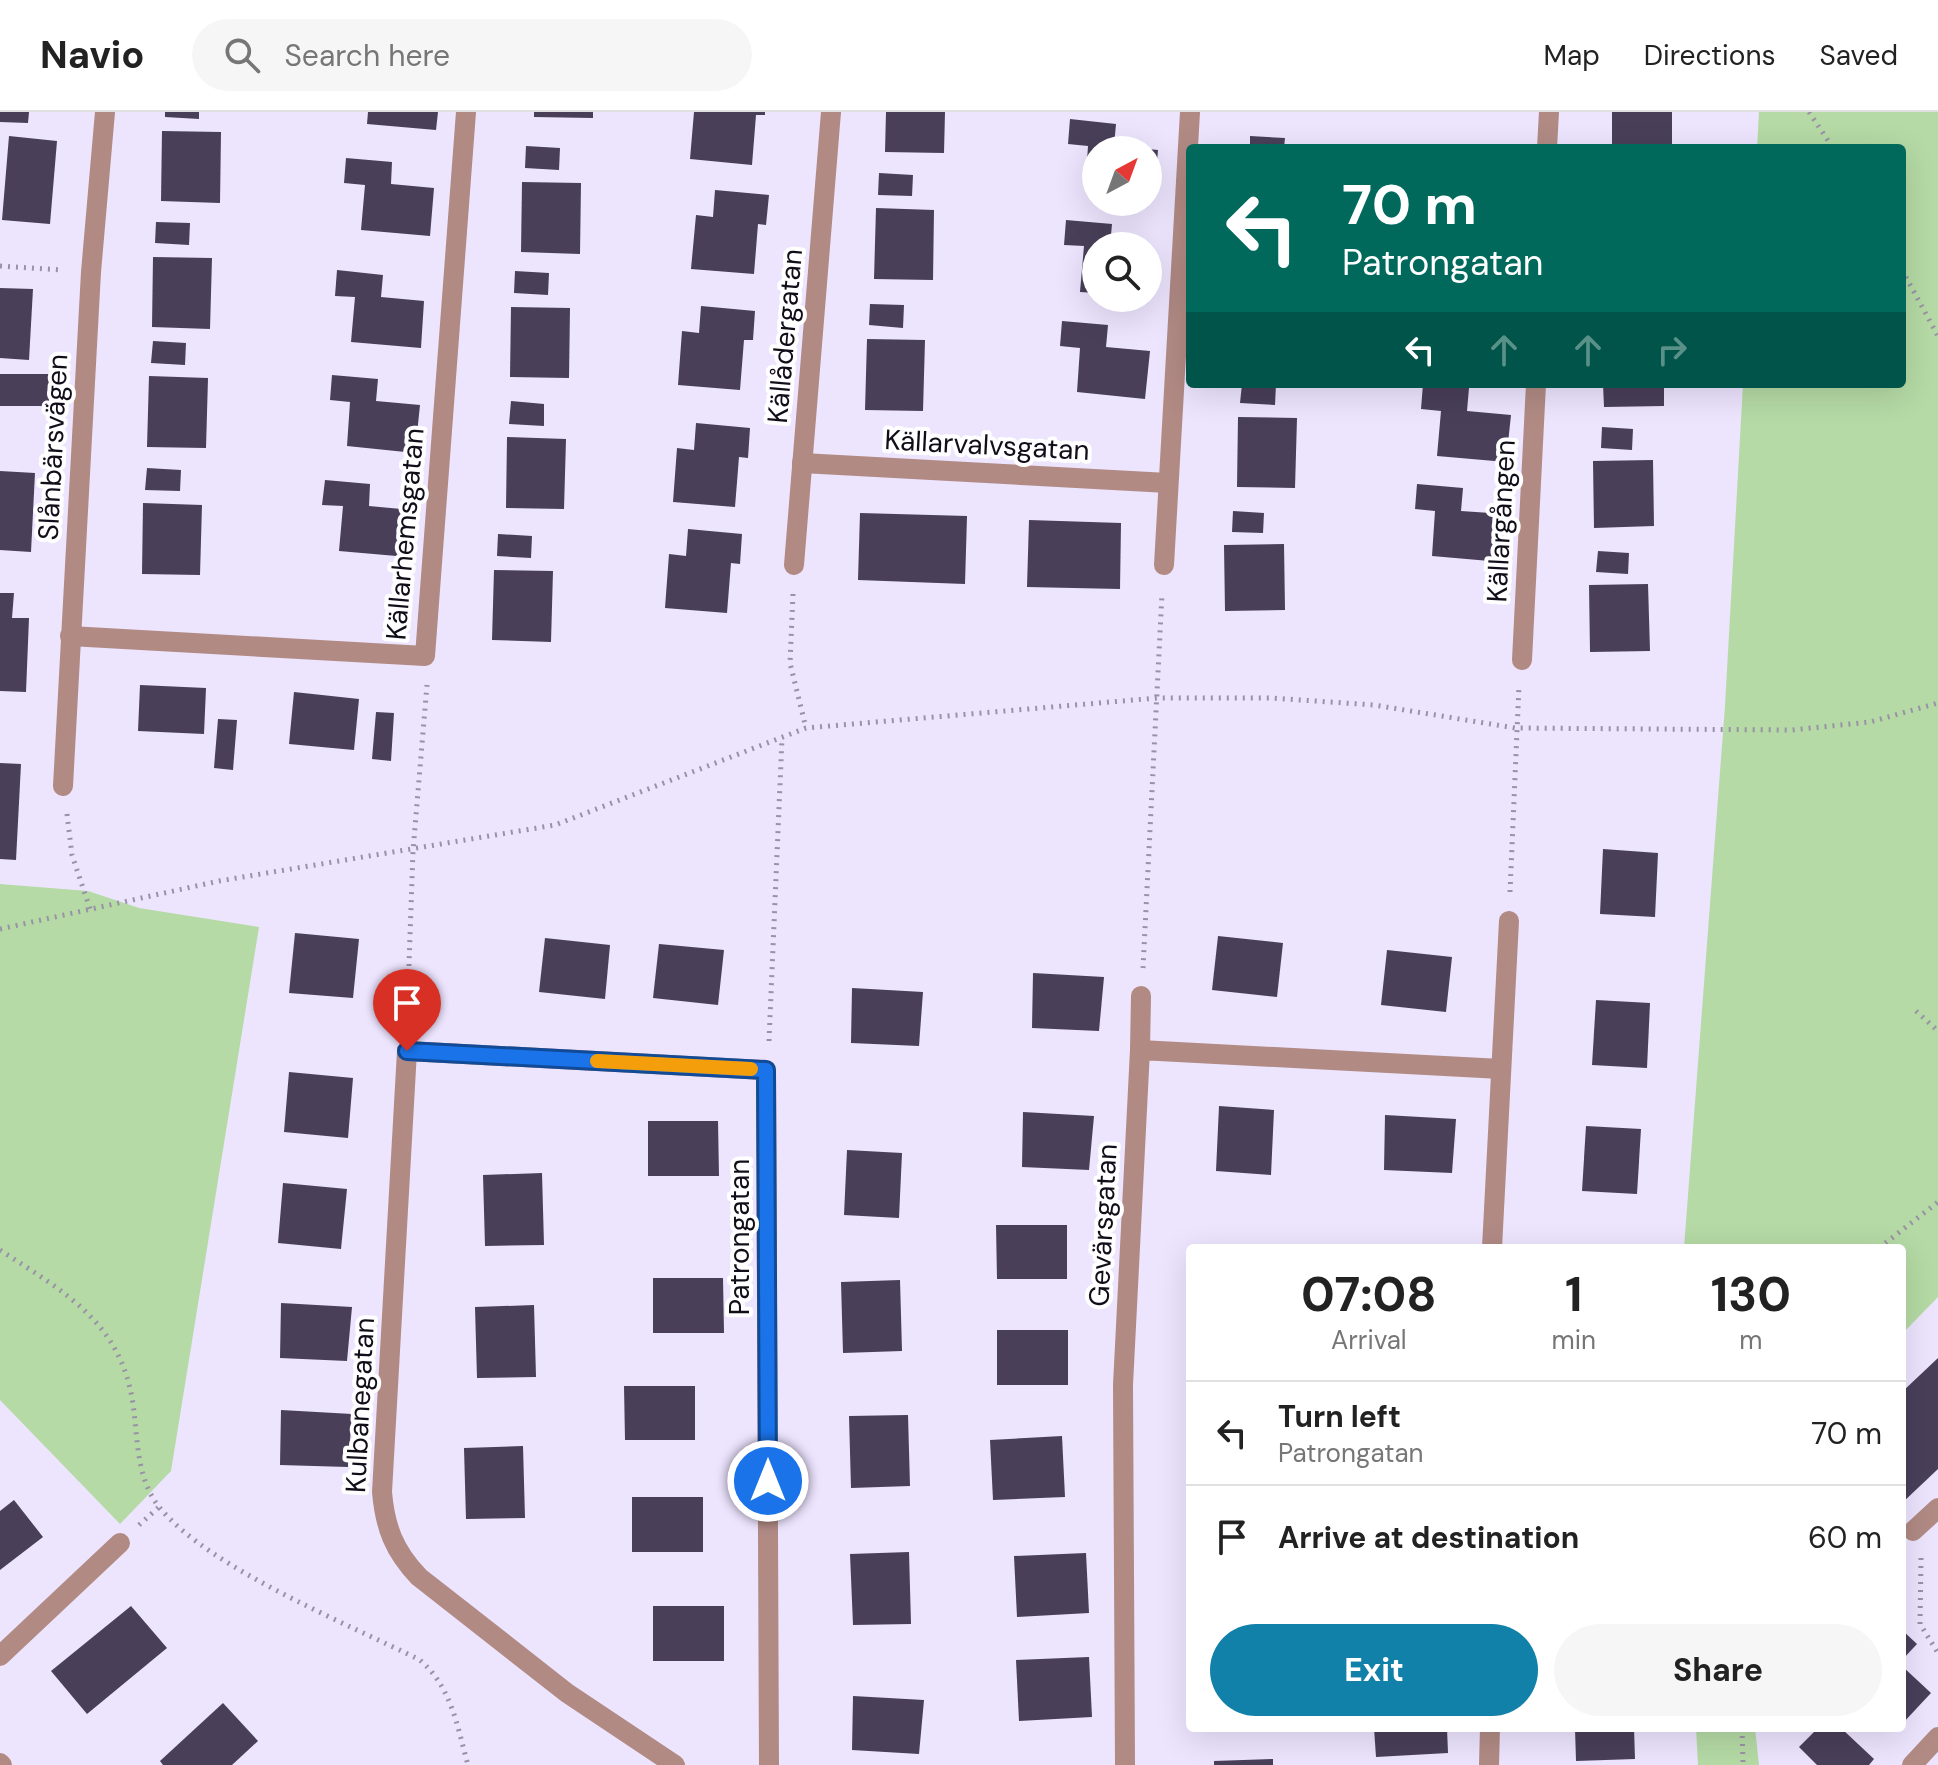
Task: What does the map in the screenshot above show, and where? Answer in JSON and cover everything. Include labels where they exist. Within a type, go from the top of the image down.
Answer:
[{"type":"street","name":"Slånbärsvägen","points":[[63,786],[91,272],[105,112]]},
{"type":"street","name":"Källarhemsgatan","points":[[70,636],[425,656],[466,112]]},
{"type":"street","name":"Källådergatan","points":[[794,565],[831,112]]},
{"type":"street","points":[[1188,144],[1190,112]]},
{"type":"street","points":[[1547,144],[1549,112]]},
{"type":"street","points":[[1164,565],[1186,179]]},
{"type":"street","name":"Källargången","points":[[1522,660],[1536,388]]},
{"type":"street","name":"Källarvalvsgatan","points":[[802,463],[1168,483]]},
{"type":"street","points":[[1492,1244],[1509,921]]},
{"type":"street","name":"Gevärsgatan","points":[[1125,1765],[1123,1385],[1141,996]]},
{"type":"street","points":[[1140,1050],[1501,1069]]},
{"type":"street","points":[[407,1051],[766,1070]]},
{"type":"street","name":"Kulbanegatan","points":[[407,1051],[382,1492],[391,1539],[402,1559],[419,1577],[567,1693],[675,1765]]},
{"type":"street","name":"Patrongatan","points":[[766,1070],[769,1765]]},
{"type":"street","points":[[1913,1531],[1938,1508]]},
{"type":"street","points":[[0,1656],[120,1543]]},
{"type":"street","points":[[1489,1765],[1490,1732]]},
{"type":"street","points":[[1912,1765],[1938,1737]]},
{"type":"path","points":[[1809,112],[1830,144]]},
{"type":"path","points":[[0,266],[91,272]]},
{"type":"path","points":[[1906,277],[1938,336]]},
{"type":"path","points":[[794,565],[790,663],[806,728]]},
{"type":"path","points":[[1141,996],[1164,565]]},
{"type":"path","points":[[407,1051],[413,851],[427,678],[425,656]]},
{"type":"path","points":[[1509,921],[1515,728],[1522,660]]},
{"type":"path","points":[[0,929],[219,881],[555,825],[806,728],[1157,698],[1271,698],[1374,705],[1515,728],[1792,730],[1870,722],[1938,703]]},
{"type":"path","points":[[766,1070],[782,738]]},
{"type":"path","points":[[63,786],[72,855],[90,909]]},
{"type":"path","points":[[1916,1011],[1938,1031]]},
{"type":"path","points":[[1884,1244],[1938,1202]]},
{"type":"path","points":[[0,1250],[99,1322],[115,1344],[126,1369],[143,1477],[159,1507],[208,1549],[251,1575],[420,1660],[436,1674],[446,1692],[468,1765]]},
{"type":"path","points":[[1913,1531],[1921,1546],[1920,1624],[1938,1653]]},
{"type":"path","points":[[1742,1732],[1743,1765]]},
{"type":"green space","points":[[1759,112],[1938,112],[1938,1297],[1906,1330],[1906,1244],[1684,1244],[1725,706],[1743,388],[1906,388],[1906,144],[1757,144]]},
{"type":"green space","points":[[0,884],[88,891],[139,908],[259,927],[171,1471],[120,1524],[0,1400]]},
{"type":"green space","points":[[1696,1732],[1755,1732],[1759,1765],[1698,1765]]},
{"type":"building","points":[[0,112],[29,112],[28,123],[0,122]]},
{"type":"building","points":[[165,112],[199,112],[199,119],[165,117]]},
{"type":"building","points":[[368,112],[438,112],[436,130],[367,124]]},
{"type":"building","points":[[534,112],[593,112],[593,118],[534,117]]},
{"type":"building","points":[[694,112],[765,112],[765,115],[756,115],[752,165],[690,159]]},
{"type":"building","points":[[886,112],[945,112],[944,153],[885,152]]},
{"type":"building","points":[[1612,112],[1672,112],[1672,144],[1612,144]]},
{"type":"building","points":[[1070,119],[1116,124],[1115,136],[1082,136],[1082,145],[1068,144]]},
{"type":"building","points":[[162,131],[221,132],[220,203],[161,201]]},
{"type":"building","points":[[9,136],[57,141],[50,224],[2,220]]},
{"type":"building","points":[[1250,136],[1285,138],[1284,144],[1250,144]]},
{"type":"building","points":[[526,146],[560,148],[559,170],[525,168]]},
{"type":"building","points":[[346,158],[392,162],[391,184],[434,188],[430,236],[361,230],[365,185],[344,183]]},
{"type":"building","points":[[879,173],[913,175],[912,196],[878,195]]},
{"type":"building","points":[[522,182],[581,183],[580,254],[521,252]]},
{"type":"building","points":[[715,190],[769,195],[766,225],[758,224],[754,274],[691,269],[696,215],[713,217]]},
{"type":"building","points":[[876,208],[934,210],[933,280],[874,279]]},
{"type":"building","points":[[1066,220],[1112,224],[1111,232],[1082,232],[1082,246],[1064,245]]},
{"type":"building","points":[[156,222],[190,223],[189,245],[155,243]]},
{"type":"building","points":[[153,257],[212,258],[210,329],[152,327]]},
{"type":"building","points":[[337,270],[383,275],[381,297],[424,301],[421,348],[351,342],[355,297],[335,296]]},
{"type":"building","points":[[515,271],[549,273],[548,295],[514,293]]},
{"type":"building","points":[[0,288],[33,289],[29,360],[0,358]]},
{"type":"building","points":[[870,304],[904,305],[903,328],[869,325]]},
{"type":"building","points":[[701,306],[755,311],[753,340],[744,340],[740,390],[678,385],[682,331],[699,333]]},
{"type":"building","points":[[511,307],[570,308],[569,378],[510,377]]},
{"type":"building","points":[[1062,321],[1108,325],[1106,347],[1150,351],[1145,399],[1077,392],[1080,348],[1060,346]]},
{"type":"building","points":[[867,339],[925,340],[923,411],[865,410]]},
{"type":"building","points":[[153,341],[186,343],[185,365],[151,363]]},
{"type":"building","points":[[0,374],[49,374],[49,406],[0,406]]},
{"type":"building","points":[[332,375],[378,379],[376,401],[420,405],[415,453],[347,446],[350,402],[330,400]]},
{"type":"building","points":[[149,376],[208,378],[206,448],[147,447]]},
{"type":"building","points":[[1242,388],[1276,388],[1275,405],[1240,403]]},
{"type":"building","points":[[1423,388],[1469,388],[1467,411],[1511,415],[1506,462],[1437,456],[1441,411],[1421,409]]},
{"type":"building","points":[[1603,388],[1664,388],[1664,406],[1604,407]]},
{"type":"building","points":[[511,401],[544,404],[544,426],[509,424]]},
{"type":"building","points":[[1238,417],[1297,418],[1295,488],[1237,487]]},
{"type":"building","points":[[696,423],[750,428],[748,458],[739,457],[735,507],[673,502],[677,448],[694,450]]},
{"type":"building","points":[[1602,427],[1633,429],[1632,450],[1601,448]]},
{"type":"building","points":[[507,437],[566,439],[564,509],[506,508]]},
{"type":"building","points":[[1653,460],[1654,526],[1594,528],[1593,461]]},
{"type":"building","points":[[147,468],[181,470],[180,491],[145,490]]},
{"type":"building","points":[[0,471],[35,473],[31,552],[0,550]]},
{"type":"building","points":[[325,480],[370,484],[369,506],[412,510],[408,557],[339,551],[343,506],[322,505]]},
{"type":"building","points":[[1417,484],[1463,488],[1461,511],[1505,514],[1501,562],[1432,556],[1435,511],[1415,509]]},
{"type":"building","points":[[143,503],[202,505],[200,575],[142,574]]},
{"type":"building","points":[[1233,511],[1264,513],[1263,533],[1232,532]]},
{"type":"building","points":[[860,513],[967,516],[965,584],[858,580]]},
{"type":"building","points":[[1029,520],[1121,523],[1120,589],[1027,587]]},
{"type":"building","points":[[688,529],[742,534],[740,564],[731,563],[727,613],[665,608],[669,554],[686,556]]},
{"type":"building","points":[[498,534],[532,536],[531,558],[497,556]]},
{"type":"building","points":[[1284,544],[1285,610],[1225,611],[1224,545]]},
{"type":"building","points":[[1598,551],[1629,553],[1628,574],[1596,572]]},
{"type":"building","points":[[494,570],[553,571],[551,642],[492,640]]},
{"type":"building","points":[[1648,584],[1650,651],[1590,652],[1589,585]]},
{"type":"building","points":[[0,593],[14,593],[12,618],[29,618],[26,692],[0,691]]},
{"type":"building","points":[[140,685],[206,688],[204,734],[138,731]]},
{"type":"building","points":[[294,692],[359,699],[354,750],[289,744]]},
{"type":"building","points":[[376,712],[394,713],[391,761],[372,759]]},
{"type":"building","points":[[218,719],[237,720],[233,770],[214,768]]},
{"type":"building","points":[[0,763],[21,764],[16,860],[0,859]]},
{"type":"building","points":[[1603,849],[1658,853],[1655,917],[1600,914]]},
{"type":"building","points":[[295,933],[359,939],[353,998],[289,993]]},
{"type":"building","points":[[1218,936],[1283,943],[1277,997],[1212,990]]},
{"type":"building","points":[[545,938],[610,945],[605,999],[539,992]]},
{"type":"building","points":[[659,944],[724,950],[718,1005],[653,998]]},
{"type":"building","points":[[1387,950],[1452,957],[1446,1012],[1381,1005]]},
{"type":"building","points":[[1033,973],[1104,977],[1099,1031],[1032,1028]]},
{"type":"building","points":[[852,988],[923,992],[919,1046],[851,1043]]},
{"type":"building","points":[[1596,1000],[1650,1003],[1647,1068],[1592,1065]]},
{"type":"building","points":[[289,1072],[353,1078],[348,1138],[284,1132]]},
{"type":"building","points":[[1219,1106],[1274,1110],[1271,1175],[1216,1171]]},
{"type":"building","points":[[1023,1112],[1094,1116],[1089,1170],[1022,1167]]},
{"type":"building","points":[[1385,1115],[1456,1119],[1452,1173],[1384,1170]]},
{"type":"building","points":[[648,1121],[718,1121],[719,1176],[648,1176]]},
{"type":"building","points":[[1586,1126],[1641,1129],[1637,1194],[1582,1191]]},
{"type":"building","points":[[847,1150],[902,1153],[899,1218],[844,1215]]},
{"type":"building","points":[[542,1173],[544,1245],[485,1246],[483,1175]]},
{"type":"building","points":[[283,1183],[347,1189],[341,1249],[278,1243]]},
{"type":"building","points":[[996,1225],[1067,1225],[1067,1279],[997,1279]]},
{"type":"building","points":[[653,1278],[723,1278],[724,1333],[653,1333]]},
{"type":"building","points":[[900,1280],[902,1351],[843,1353],[841,1282]]},
{"type":"building","points":[[281,1303],[352,1307],[347,1361],[280,1358]]},
{"type":"building","points":[[534,1305],[536,1377],[477,1378],[475,1307]]},
{"type":"building","points":[[997,1330],[1068,1330],[1068,1385],[997,1385]]},
{"type":"building","points":[[1938,1358],[1938,1469],[1906,1499],[1906,1388]]},
{"type":"building","points":[[624,1386],[695,1386],[695,1440],[625,1440]]},
{"type":"building","points":[[281,1410],[352,1414],[348,1467],[280,1465]]},
{"type":"building","points":[[908,1415],[910,1486],[851,1488],[849,1416]]},
{"type":"building","points":[[1062,1436],[1065,1497],[993,1500],[990,1440]]},
{"type":"building","points":[[523,1446],[525,1518],[466,1519],[464,1448]]},
{"type":"building","points":[[632,1497],[703,1497],[703,1552],[632,1552]]},
{"type":"building","points":[[14,1500],[43,1537],[0,1570],[0,1511]]},
{"type":"building","points":[[909,1552],[911,1624],[853,1625],[850,1554]]},
{"type":"building","points":[[1086,1553],[1089,1613],[1017,1617],[1014,1556]]},
{"type":"building","points":[[131,1606],[167,1648],[87,1714],[51,1671]]},
{"type":"building","points":[[653,1606],[724,1606],[724,1661],[653,1661]]},
{"type":"building","points":[[1906,1634],[1917,1644],[1906,1656]]},
{"type":"building","points":[[1089,1657],[1092,1717],[1019,1721],[1016,1660]]},
{"type":"building","points":[[1906,1670],[1931,1693],[1906,1720]]},
{"type":"building","points":[[853,1696],[924,1700],[919,1754],[852,1750]]},
{"type":"building","points":[[223,1703],[258,1741],[232,1765],[163,1765],[160,1761]]},
{"type":"building","points":[[1374,1732],[1447,1732],[1448,1753],[1376,1757]]},
{"type":"building","points":[[1575,1732],[1634,1732],[1635,1759],[1576,1761]]},
{"type":"building","points":[[1814,1732],[1845,1732],[1874,1759],[1869,1765],[1817,1765],[1799,1747]]},
{"type":"building","points":[[1273,1759],[1273,1765],[1214,1765],[1214,1761]]},
{"type":"slow traffic","points":[[597,1061],[751,1069]]},
{"type":"route","points":[[407,1051],[766,1070],[768,1481]]}]
